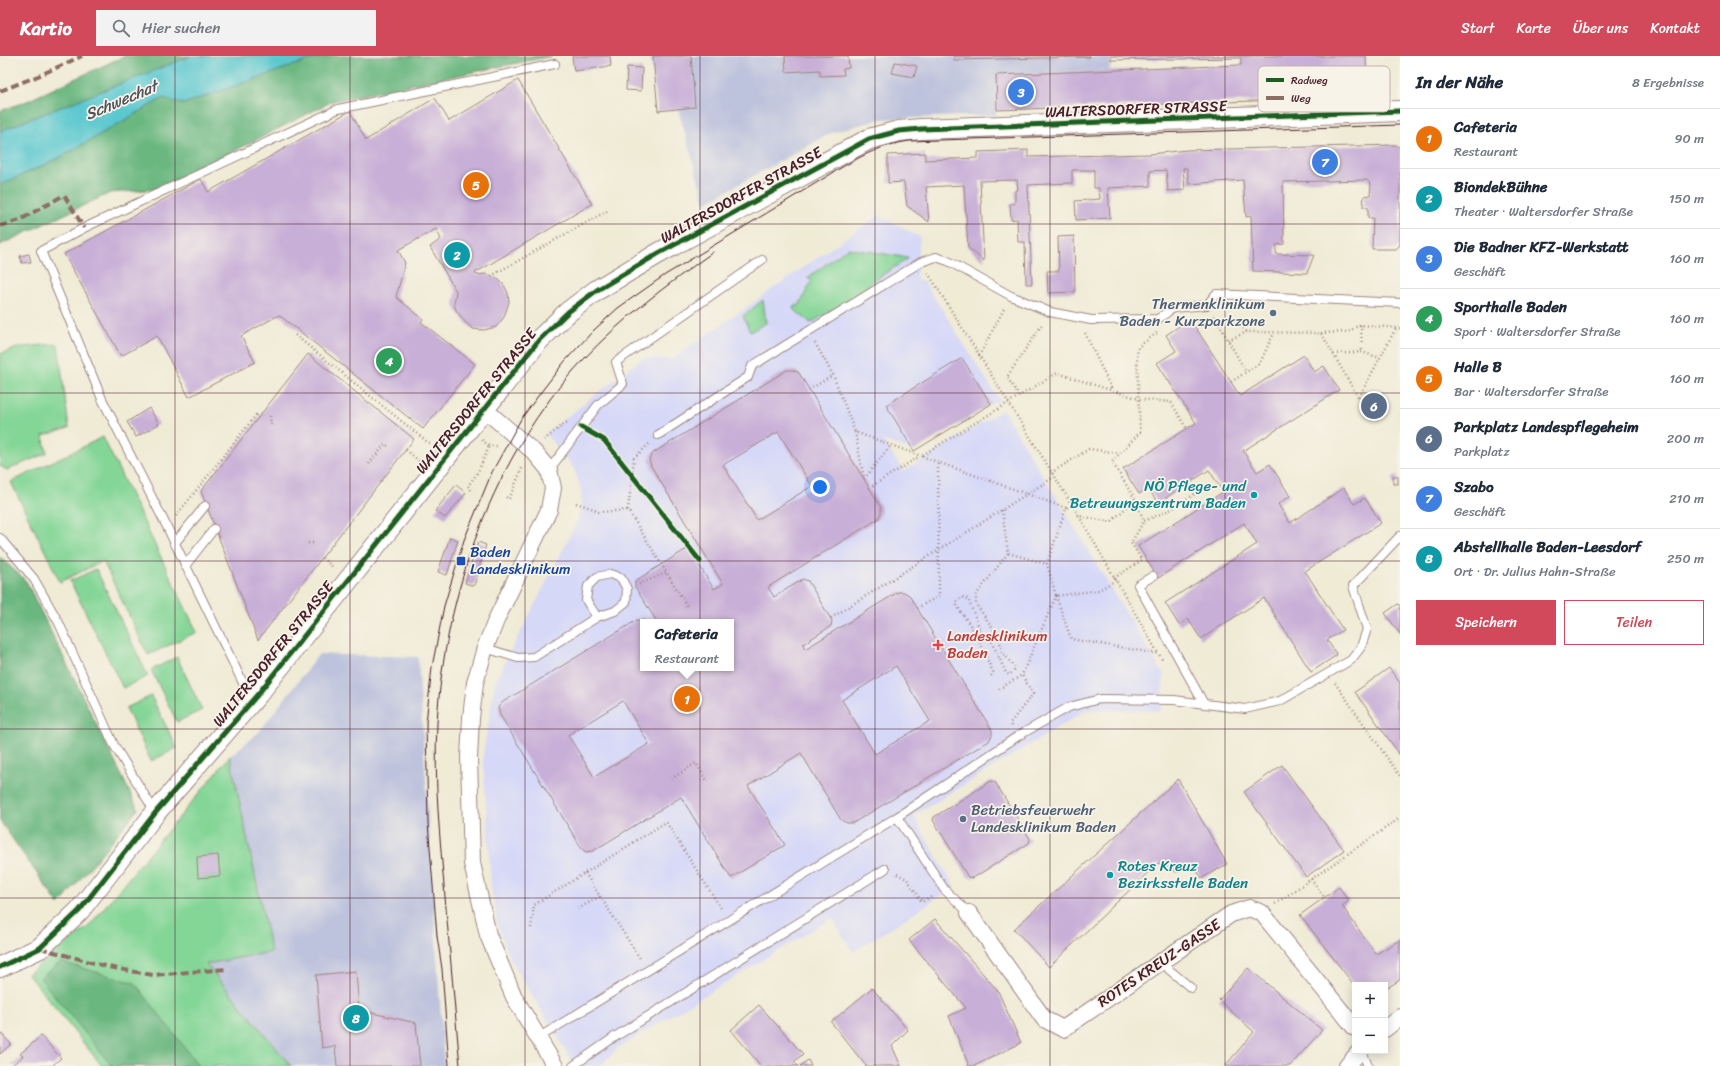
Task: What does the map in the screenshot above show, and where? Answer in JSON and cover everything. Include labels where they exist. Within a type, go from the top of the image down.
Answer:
[{"type":"street","name":"WALTERSDORFER STRASSE","points":[[1390,111],[1400,111]]},
{"type":"street","name":"WALTERSDORFER STRASSE","points":[[0,967],[40,948],[79,911],[156,812],[258,694],[539,340],[568,312],[597,290],[659,253],[869,139],[884,134],[921,129],[1373,112]]},
{"type":"street","points":[[484,409],[534,452],[549,470],[553,488],[549,510],[497,618],[485,648],[476,683],[471,718],[469,758],[472,863],[486,930],[514,997],[555,1066]]},
{"type":"street","name":"ROTES KREUZ-GASSE","points":[[969,913],[1044,1019],[1063,1029],[1231,914],[1249,908],[1262,913]]},
{"type":"street","points":[[1262,913],[1352,1024]]},
{"type":"street","points":[[1388,1027],[1400,1017]]},
{"type":"street","points":[[1346,1066],[1358,1054]]},
{"type":"lane","points":[[258,694],[243,683],[167,527],[102,399],[41,251],[84,228],[338,109],[555,64]]},
{"type":"lane","points":[[658,435],[748,378],[752,366],[808,330],[921,262],[936,257],[948,261],[1011,296],[1050,312],[1091,320],[1158,319],[1174,308],[1207,305],[1216,294],[1400,303]]},
{"type":"lane","points":[[549,470],[598,405],[623,384],[616,362],[762,260]]},
{"type":"lane","points":[[174,544],[206,506]]},
{"type":"lane","points":[[185,566],[214,529]]},
{"type":"lane","points":[[538,1038],[897,817],[1018,736],[1069,707],[1100,698],[1174,700],[1245,709],[1280,701],[1351,660],[1361,647],[1367,629],[1353,586],[1400,536]]},
{"type":"lane","points":[[0,538],[34,579],[59,623],[114,744],[156,812]]},
{"type":"lane","points":[[485,648],[518,658],[534,657],[598,617],[615,611],[626,602],[627,589],[620,578],[610,574],[597,577],[588,586],[586,600],[598,617]]},
{"type":"lane","points":[[1152,576],[1138,585],[1204,704]]},
{"type":"lane","points":[[897,817],[944,890],[969,913]]},
{"type":"lane","points":[[573,1066],[613,1038],[885,869]]},
{"type":"lane","points":[[1160,962],[1190,988]]},
{"type":"lane","points":[[1362,1054],[1368,1066]]},
{"type":"path","points":[[491,276],[607,211]]},
{"type":"path","points":[[921,262],[1079,516],[1165,665]]},
{"type":"path","points":[[979,356],[1011,296]]},
{"type":"path","points":[[1207,305],[1246,372]]},
{"type":"path","points":[[1019,396],[1007,377],[1044,321]]},
{"type":"path","points":[[1219,324],[1231,321],[1238,322],[1247,332]]},
{"type":"path","points":[[1228,340],[1247,332],[1348,332],[1360,325],[1400,328]]},
{"type":"path","points":[[1360,325],[1362,352]]},
{"type":"path","points":[[1321,333],[1358,397],[1396,328]]},
{"type":"path","points":[[1144,521],[1135,499],[1112,462],[1140,432],[1137,356],[1138,347],[1163,329]]},
{"type":"path","points":[[808,330],[833,375],[855,432],[864,479],[891,445]]},
{"type":"path","points":[[1084,331],[1112,390]]},
{"type":"path","points":[[1231,382],[1260,363],[1274,332]]},
{"type":"path","points":[[295,335],[432,445]]},
{"type":"path","points":[[1333,354],[1362,352],[1380,358]]},
{"type":"path","points":[[869,488],[1057,373],[1139,399],[1171,402],[1187,429]]},
{"type":"path","points":[[809,390],[833,375]]},
{"type":"path","points":[[167,527],[256,415],[258,418]]},
{"type":"path","points":[[270,416],[271,426]]},
{"type":"path","points":[[855,432],[1066,508]]},
{"type":"path","points":[[658,435],[634,458],[628,510],[687,606]]},
{"type":"path","points":[[369,464],[385,444],[390,447]]},
{"type":"path","points":[[471,490],[468,486],[478,472],[489,446]]},
{"type":"path","points":[[406,450],[420,461]]},
{"type":"path","points":[[1051,473],[1089,450],[1120,453]]},
{"type":"path","points":[[917,608],[938,596],[938,462]]},
{"type":"path","points":[[506,498],[509,499],[523,466]]},
{"type":"path","points":[[627,469],[637,481]]},
{"type":"path","points":[[831,618],[1054,477]]},
{"type":"path","points":[[1056,596],[1099,590],[1142,560],[1131,543],[1144,521],[1172,509],[1210,484]]},
{"type":"path","points":[[1079,516],[1111,522],[1135,499]]},
{"type":"path","points":[[576,503],[599,512],[628,510]]},
{"type":"path","points":[[1071,505],[1066,508],[1047,564],[1071,639],[1159,654]]},
{"type":"path","points":[[991,676],[993,672],[974,631],[957,606],[957,601],[962,597],[968,599],[981,632],[991,640],[1006,672],[1009,675],[1015,668],[1002,652],[999,637],[976,604],[976,595],[1008,553],[1002,510]]},
{"type":"path","points":[[308,543],[316,543]]},
{"type":"path","points":[[1008,553],[1047,564]]},
{"type":"path","points":[[322,558],[335,568]]},
{"type":"path","points":[[627,589],[666,573]]},
{"type":"path","points":[[999,689],[1022,675],[1056,596]]},
{"type":"path","points":[[1328,673],[1400,776]]},
{"type":"path","points":[[1018,736],[1010,723],[1033,694],[1022,675]]},
{"type":"path","points":[[670,779],[696,763],[707,781]]},
{"type":"path","points":[[1262,913],[1400,818]]},
{"type":"path","points":[[531,928],[534,905],[666,822],[729,920]]},
{"type":"path","points":[[585,873],[647,971]]},
{"type":"path","points":[[907,879],[922,902]]},
{"type":"path","points":[[1311,879],[1324,897]]},
{"type":"path","points":[[578,909],[600,896]]},
{"type":"shaded area","points":[[650,56],[1111,56],[1111,60],[1110,70],[996,75],[996,115],[881,119],[831,133],[705,203],[678,109],[658,111]]},
{"type":"shaded area","name":"Landesklinikum Baden","points":[[879,215],[920,237],[916,279],[925,283],[1000,401],[991,404],[914,451],[882,440],[904,471],[1003,410],[1164,675],[1161,711],[1086,710],[913,816],[955,887],[853,952],[832,918],[618,1048],[600,1066],[575,1066],[510,959],[498,926],[491,887],[483,755],[495,682],[576,524],[581,507],[581,490],[575,471],[566,457],[545,434],[643,358],[672,359]]},
{"type":"shaded area","points":[[319,654],[418,657],[444,1066],[291,1066],[206,964],[271,952],[230,756],[259,732]]},
{"type":"green space","points":[[124,56],[191,56],[0,131],[0,111],[27,101]]},
{"type":"green space","points":[[328,56],[552,56],[333,101],[159,189],[110,193],[0,245],[0,185],[59,158],[163,98],[183,104],[306,61]]},
{"type":"green space","points":[[848,248],[909,258],[870,283],[868,288],[811,323],[793,309],[794,305],[799,306],[812,280],[807,278]]},
{"type":"green space","points":[[763,300],[766,323],[750,332],[743,316]]},
{"type":"green space","points":[[58,344],[69,428],[43,436],[47,453],[7,470],[0,466],[0,354],[20,347]]},
{"type":"green space","points":[[103,437],[197,632],[148,655],[103,561],[60,582],[11,482]]},
{"type":"green space","points":[[0,557],[26,581],[138,809],[59,905],[0,821]]},
{"type":"green space","points":[[96,569],[148,676],[123,688],[70,581]]},
{"type":"green space","points":[[177,657],[202,710],[177,722],[151,670]]},
{"type":"green space","points":[[151,696],[177,748],[151,761],[126,708]]},
{"type":"green space","points":[[230,756],[271,952],[206,964],[291,1066],[102,1066],[28,974],[89,926]]},
{"type":"green space","points":[[61,962],[135,983],[199,1066],[112,1066],[40,978]]},
{"type":"water","name":"Schwechat","points":[[191,56],[328,56],[306,61],[183,104],[163,98],[59,158],[0,185],[0,131]]},
{"type":"building","points":[[572,56],[610,56],[611,66],[574,71]]},
{"type":"building","points":[[653,56],[691,56],[695,107],[658,111]]},
{"type":"building","points":[[785,56],[848,56],[849,68],[843,69],[844,75],[820,76],[820,70],[786,72]]},
{"type":"building","points":[[954,56],[1090,56],[1090,57],[954,60]]},
{"type":"building","points":[[1111,56],[1366,56],[1366,66],[1258,66],[1258,101],[997,110],[996,75],[1241,65],[1241,58],[1111,60]]},
{"type":"building","points":[[895,62],[917,66],[914,77],[892,73]]},
{"type":"building","points":[[627,67],[642,68],[641,91],[626,90]]},
{"type":"building","points":[[518,80],[592,204],[475,273],[476,275],[486,274],[498,279],[504,285],[508,293],[509,302],[504,317],[496,327],[484,330],[473,329],[465,322],[456,310],[454,304],[456,291],[430,247],[441,239],[436,229],[398,250],[405,263],[396,297],[423,319],[421,322],[475,364],[423,429],[279,315],[241,336],[255,362],[189,397],[157,336],[121,356],[64,254],[201,179],[208,192],[350,111],[366,140],[435,98],[449,121]]},
{"type":"building","points":[[1396,145],[1400,148],[1400,245],[1396,249],[1372,249],[1373,218],[1368,218],[1368,207],[1363,207],[1364,196],[1370,195],[1371,184],[1367,180],[1283,182],[1284,244],[1276,245],[1276,254],[1314,255],[1307,273],[1253,271],[1251,216],[1246,217],[1243,180],[1189,184],[1187,168],[1183,168],[1185,190],[1168,191],[1166,170],[1150,171],[1150,186],[1108,188],[1110,218],[1076,220],[1075,201],[1100,199],[1099,188],[1094,188],[1094,170],[1072,170],[1072,183],[1028,185],[1032,284],[1026,284],[1025,242],[1018,242],[1017,219],[1011,220],[1010,204],[1015,203],[1015,190],[1018,190],[1017,180],[980,181],[984,261],[968,248],[964,185],[926,187],[929,222],[907,206],[904,182],[888,183],[888,155],[925,153],[925,160],[978,158],[978,152],[1028,150],[1028,157],[1150,154],[1187,150]]},
{"type":"building","points":[[1074,236],[1075,292],[1048,293],[1047,271],[1059,271],[1058,237]]},
{"type":"building","points":[[29,254],[31,262],[22,263],[20,256]]},
{"type":"building","name":"NÖ Pflege- und Betreuungszentrum Baden","points":[[1190,319],[1240,396],[1304,355],[1314,372],[1324,366],[1339,390],[1243,451],[1257,472],[1270,464],[1290,496],[1278,504],[1290,523],[1344,488],[1354,504],[1365,498],[1381,523],[1305,571],[1343,630],[1327,640],[1337,655],[1311,672],[1264,598],[1201,639],[1188,619],[1179,625],[1165,603],[1257,544],[1244,523],[1158,578],[1138,546],[1223,492],[1209,470],[1158,503],[1148,488],[1139,494],[1123,469],[1196,423],[1157,363],[1176,351],[1166,335]]},
{"type":"building","points":[[308,354],[414,439],[258,640],[201,491]]},
{"type":"building","points":[[962,358],[991,404],[914,451],[886,405]]},
{"type":"building","name":"Landesklinikum Baden","points":[[787,370],[793,370],[799,373],[881,507],[881,513],[878,519],[768,587],[774,597],[803,579],[808,581],[832,621],[831,626],[803,644],[805,649],[898,592],[904,592],[909,595],[992,730],[992,735],[989,741],[853,823],[847,823],[841,820],[801,753],[748,786],[785,845],[731,878],[681,797],[593,851],[586,852],[582,849],[500,715],[498,707],[503,702],[637,620],[640,620],[640,671],[734,671],[734,619],[655,619],[635,587],[635,581],[685,550],[690,551],[714,589],[723,584],[651,466],[649,459],[653,453]],"holes":[[[778,432],[812,486],[757,520],[723,465]],[[896,666],[930,721],[875,754],[842,700]],[[623,701],[649,744],[594,777],[568,735]]]},
{"type":"building","points":[[149,408],[159,424],[136,437],[127,422]]},
{"type":"building","points":[[1393,476],[1398,476],[1398,484],[1393,484]]},
{"type":"building","points":[[456,485],[466,493],[445,518],[435,511]]},
{"type":"building","points":[[450,537],[458,540],[447,575],[438,572]]},
{"type":"building","points":[[478,542],[486,545],[474,586],[465,583]]},
{"type":"building","points":[[1398,604],[1400,606],[1400,634],[1385,613]]},
{"type":"building","points":[[1389,668],[1400,683],[1400,755],[1355,692]]},
{"type":"building","points":[[1282,765],[1344,850],[1306,877],[1244,792]]},
{"type":"building","name":"Rotes Kreuz Bezirksstelle Baden","points":[[1178,779],[1227,864],[1202,878],[1193,866],[1177,872],[1158,863],[1049,967],[1014,929]]},
{"type":"building","points":[[991,781],[995,782],[1030,839],[1029,843],[973,878],[968,877],[933,820],[934,817]]},
{"type":"building","points":[[218,855],[220,876],[198,878],[197,857]]},
{"type":"building","points":[[1339,887],[1349,901],[1342,906],[1376,954],[1400,940],[1400,980],[1388,987],[1388,982],[1352,982],[1300,915]]},
{"type":"building","points":[[935,919],[998,991],[1021,1043],[974,1066],[969,1066],[949,1016],[966,1008],[909,940]]},
{"type":"building","points":[[1248,968],[1322,1030],[1290,1066],[1225,1066],[1254,1032],[1219,1000]]},
{"type":"building","points":[[356,971],[359,1010],[416,1023],[420,1066],[337,1066],[335,1046],[322,1048],[316,975]]},
{"type":"building","points":[[872,988],[908,1030],[892,1046],[901,1066],[866,1066],[831,1022]]},
{"type":"building","points":[[759,1005],[803,1054],[794,1062],[798,1066],[761,1066],[731,1030]]},
{"type":"building","points":[[0,1032],[11,1044],[0,1054]]},
{"type":"building","points":[[41,1036],[61,1058],[52,1066],[11,1066],[23,1056],[20,1054]]},
{"type":"building","points":[[808,1060],[811,1066],[800,1066]]},
{"type":"tram line","points":[[449,1066],[442,969],[437,936],[428,823],[426,723],[432,667],[444,606],[464,540],[492,472],[521,419],[565,361],[594,330],[618,308],[665,275],[844,166],[883,147],[909,141],[1400,125]]},
{"type":"tram line","points":[[460,1066],[439,832],[436,745],[442,675],[450,626],[463,577],[479,529],[500,482],[524,438],[551,397],[583,360],[613,330],[662,289],[713,252]]},
{"type":"marked path","points":[[0,91],[82,56]]},
{"type":"marked path","points":[[0,226],[20,220],[64,195],[84,228]]},
{"type":"marked path","points":[[40,948],[108,967],[153,975],[227,969]]},
{"type":"cycle path","points":[[1390,111],[1400,111]]},
{"type":"cycle path","points":[[0,967],[40,948],[79,911],[156,812],[258,694],[539,340],[568,312],[597,290],[659,253],[869,139],[899,131],[1373,112]]},
{"type":"cycle path","points":[[581,427],[604,440],[700,561]]},
{"type":"place","name":"Die Badner KFZ-Werkstatt","points":[[1021,92]]},
{"type":"place","name":"Szabo","points":[[1325,162]]},
{"type":"place","name":"Halle B","points":[[476,185]]},
{"type":"place","name":"BiondekBühne","points":[[457,255]]},
{"type":"place","name":"Thermenklinikum Baden - Kurzparkzone","points":[[1273,313]]},
{"type":"place","name":"Sporthalle Baden","points":[[389,361]]},
{"type":"place","name":"Parkplatz Landespflegeheim","points":[[1374,406]]},
{"type":"place","name":"NÖ Pflege- und Betreuungszentrum Baden","points":[[1254,495]]},
{"type":"place","name":"Baden Landesklinikum","points":[[461,561]]},
{"type":"place","name":"Landesklinikum Baden","points":[[938,645]]},
{"type":"place","name":"Cafeteria","points":[[687,699]]},
{"type":"place","name":"Betriebsfeuerwehr Landesklinikum Baden","points":[[963,819]]},
{"type":"place","name":"Rotes Kreuz Bezirksstelle Baden","points":[[1110,875]]},
{"type":"place","name":"Abstellhalle Baden-Leesdorf","points":[[356,1018]]}]
